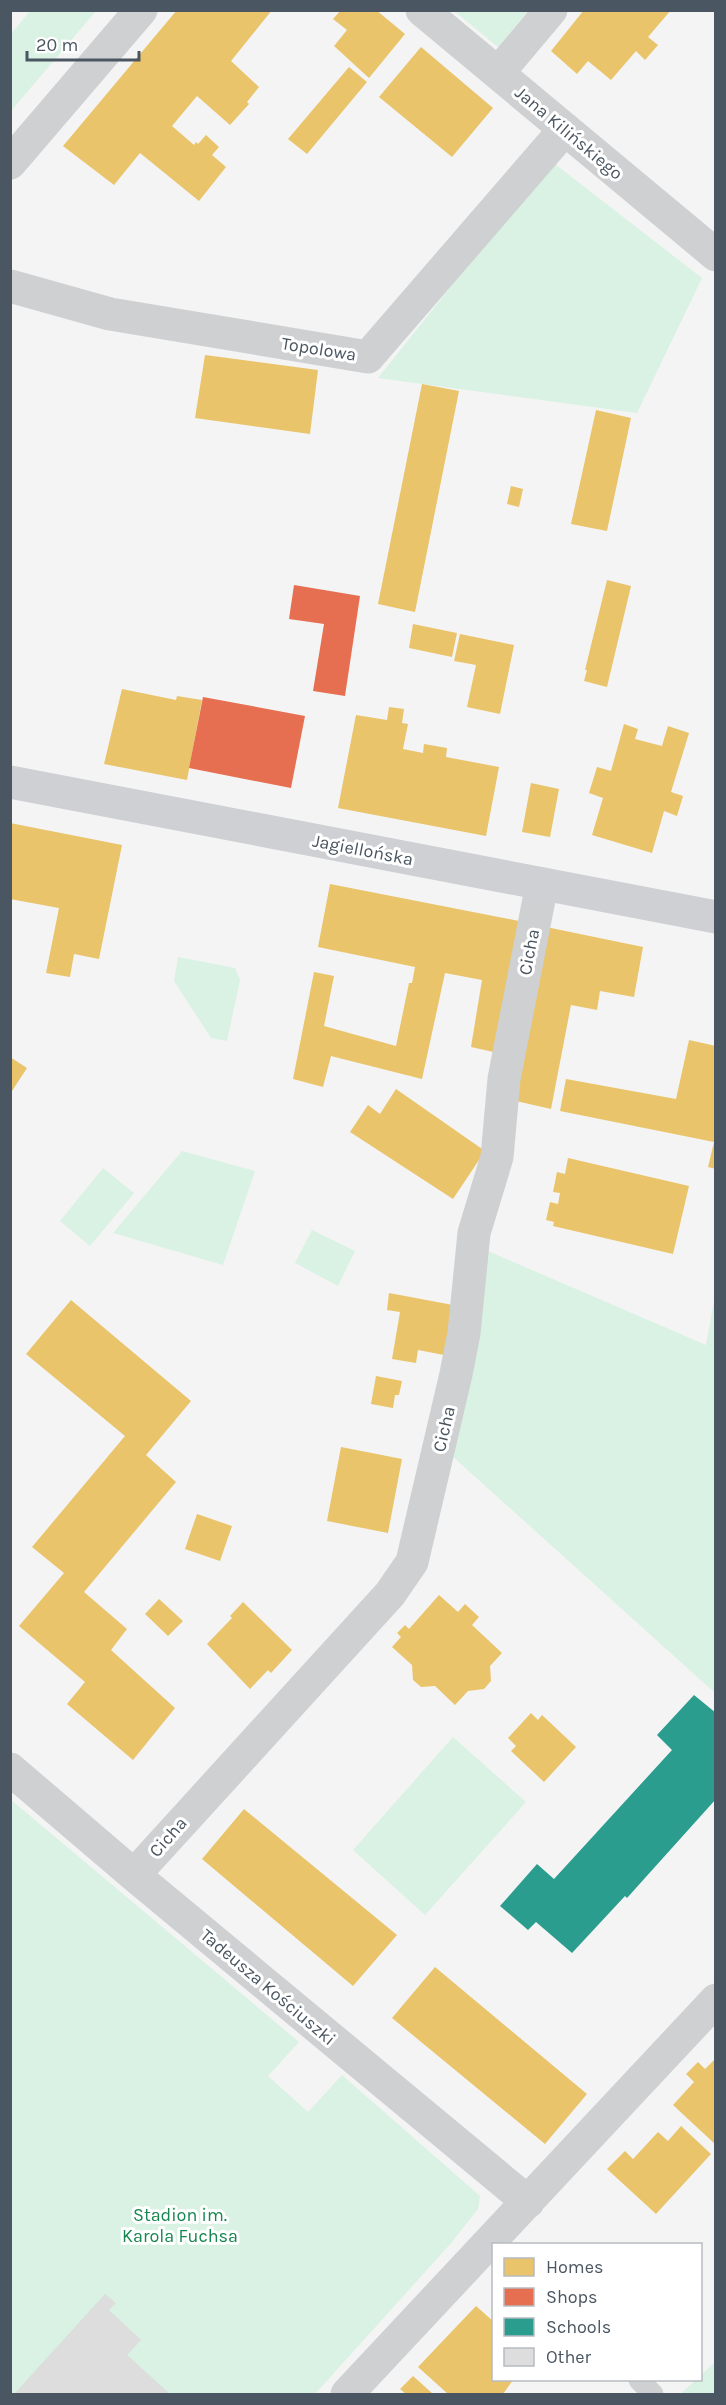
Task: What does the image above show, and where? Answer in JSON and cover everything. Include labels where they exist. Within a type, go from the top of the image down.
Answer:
[{"type":"street","points":[[10,163],[141,10]]},
{"type":"street","name":"Jana Kilińskiego","points":[[422,10],[716,255]]},
{"type":"street","points":[[498,74],[552,10]]},
{"type":"street","name":"Topolowa","points":[[10,286],[110,314],[368,357],[565,129]]},
{"type":"street","name":"Jagiellońska","points":[[10,782],[716,917]]},
{"type":"street","name":"Cicha","points":[[134,1875],[390,1594],[412,1562],[461,1353],[470,1252],[479,1213],[497,1157],[504,1079],[542,884]]},
{"type":"street","name":"Tadeusza Kościuszki","points":[[10,1769],[134,1875],[528,2202]]},
{"type":"street","points":[[502,2239],[528,2202],[716,2000]]},
{"type":"street","points":[[347,2394],[492,2249]]},
{"type":"lane","points":[[641,2381],[653,2394]]},
{"type":"green space","points":[[30,11],[96,11],[11,111],[11,34]]},
{"type":"green space","points":[[454,11],[528,11],[498,47]]},
{"type":"green space","points":[[551,161],[702,278],[637,413],[378,378]]},
{"type":"green space","points":[[178,957],[235,968],[240,980],[227,1041],[211,1038],[174,981]]},
{"type":"green space","points":[[182,1151],[255,1171],[223,1265],[113,1233]]},
{"type":"green space","points":[[103,1168],[134,1193],[90,1246],[60,1221]]},
{"type":"green space","points":[[312,1230],[355,1251],[338,1286],[295,1263]]},
{"type":"green space","points":[[483,1249],[706,1345],[715,1295],[715,1693],[451,1455]]},
{"type":"green space","points":[[453,1737],[526,1802],[425,1915],[353,1850]]},
{"type":"green space","name":"Stadion im. Karola Fuchsa","points":[[10,1799],[299,2042],[268,2076],[308,2112],[342,2075],[480,2196],[478,2209],[452,2242],[315,2394],[11,2394]]},
{"type":"green space","points":[[715,2362],[715,2394],[680,2394],[695,2381],[702,2381],[702,2374]]},
{"type":"building: Homes","points":[[177,10],[272,10],[231,61],[259,87],[247,102],[249,104],[230,125],[197,96],[172,126],[194,145],[206,135],[219,147],[212,155],[226,167],[199,201],[140,153],[114,185],[63,146]]},
{"type":"building: Homes","points":[[341,10],[376,10],[405,34],[369,78],[334,46],[347,30],[333,19]]},
{"type":"building: Homes","points":[[584,10],[671,10],[648,37],[658,45],[645,60],[636,51],[611,80],[588,61],[577,74],[551,51]]},
{"type":"building: Homes","points":[[421,47],[493,108],[452,157],[379,97]]},
{"type":"building: Homes","points":[[349,67],[367,82],[307,154],[288,139]]},
{"type":"building: Homes","points":[[205,355],[318,370],[310,434],[195,418]]},
{"type":"building: Homes","points":[[422,384],[459,391],[415,612],[378,604]]},
{"type":"building: Homes","points":[[596,410],[631,418],[607,531],[571,524]]},
{"type":"building: Homes","points":[[511,486],[523,489],[519,507],[507,504]]},
{"type":"building: Homes","points":[[607,580],[631,586],[607,687],[584,681]]},
{"type":"building: Homes","points":[[413,624],[457,633],[452,657],[409,648]]},
{"type":"building: Homes","points":[[460,634],[514,645],[500,714],[467,707],[476,665],[454,661]]},
{"type":"building: Homes","points":[[122,689],[176,700],[177,696],[202,700],[187,780],[104,764]]},
{"type":"building: Homes","points":[[389,707],[404,709],[402,723],[408,724],[403,749],[423,753],[424,744],[447,748],[446,757],[499,767],[486,836],[338,808],[356,715],[387,720]]},
{"type":"building: Homes","points":[[624,724],[638,729],[635,739],[662,746],[668,726],[689,733],[671,792],[683,796],[677,816],[664,811],[652,853],[592,835],[603,798],[589,793],[597,767],[611,771]]},
{"type":"building: Homes","points":[[531,783],[559,789],[550,837],[522,832]]},
{"type":"building: Homes","points":[[10,823],[122,845],[99,959],[74,954],[70,977],[46,973],[59,908],[10,899]]},
{"type":"building: Homes","points":[[330,884],[524,922],[498,1053],[471,1047],[482,980],[445,973],[422,1079],[331,1056],[323,1087],[293,1079],[314,972],[334,976],[324,1026],[396,1046],[409,983],[412,983],[415,967],[318,947]]},
{"type":"building: Homes","points":[[546,927],[643,947],[634,997],[600,991],[597,1010],[571,1005],[551,1109],[516,1101]]},
{"type":"building: Homes","points":[[689,1040],[716,1046],[716,1169],[708,1167],[714,1142],[560,1111],[566,1079],[676,1099]]},
{"type":"building: Homes","points":[[10,1057],[27,1068],[10,1094]]},
{"type":"building: Homes","points":[[396,1089],[485,1151],[453,1199],[350,1132],[368,1105],[380,1114]]},
{"type":"building: Homes","points":[[568,1158],[689,1186],[673,1254],[553,1226],[554,1222],[546,1220],[550,1202],[558,1204],[560,1193],[553,1192],[557,1172],[565,1174]]},
{"type":"building: Homes","points":[[389,1293],[453,1305],[444,1355],[418,1350],[416,1363],[392,1359],[400,1312],[387,1310]]},
{"type":"building: Homes","points":[[71,1300],[191,1401],[146,1455],[176,1482],[84,1592],[127,1629],[111,1650],[175,1708],[133,1760],[67,1704],[85,1682],[19,1626],[64,1573],[32,1547],[125,1436],[26,1354]]},
{"type":"building: Homes","points":[[376,1376],[402,1381],[399,1395],[395,1395],[393,1408],[371,1404]]},
{"type":"building: Homes","points":[[341,1447],[402,1459],[388,1533],[327,1521]]},
{"type":"building: Homes","points":[[197,1514],[232,1526],[220,1561],[185,1549]]},
{"type":"building: Homes","points":[[439,1595],[458,1612],[465,1604],[479,1617],[472,1625],[502,1653],[490,1666],[491,1681],[484,1689],[468,1691],[455,1705],[435,1686],[421,1687],[413,1680],[412,1665],[392,1647],[401,1637],[397,1633],[405,1625],[409,1629]]},
{"type":"building: Homes","points":[[159,1599],[183,1621],[168,1636],[145,1614]]},
{"type":"building: Homes","points":[[243,1602],[292,1650],[271,1673],[268,1670],[250,1689],[207,1644],[232,1618],[230,1616]]},
{"type":"building: Homes","points":[[531,1713],[538,1720],[542,1715],[576,1747],[544,1782],[511,1751],[516,1746],[508,1738]]},
{"type":"building: Homes","points":[[244,1809],[397,1935],[353,1986],[202,1859]]},
{"type":"building: Homes","points":[[435,1967],[587,2094],[545,2144],[392,2018]]},
{"type":"building: Homes","points":[[716,2058],[716,2145],[673,2105],[694,2082],[686,2074],[698,2062],[705,2069]]},
{"type":"building: Homes","points":[[681,2126],[711,2154],[656,2214],[607,2169],[625,2151],[633,2159],[658,2132],[668,2141]]},
{"type":"building: Homes","points":[[476,2306],[492,2320],[492,2381],[512,2381],[503,2394],[448,2394],[418,2367]]},
{"type":"building: Homes","points":[[413,2376],[433,2394],[406,2394],[400,2389]]},
{"type":"building: Shops","points":[[294,585],[360,596],[345,696],[313,691],[324,624],[289,619]]},
{"type":"building: Shops","points":[[203,697],[305,716],[291,788],[189,768]]},
{"type":"building: Schools","points":[[694,1695],[716,1713],[716,1799],[627,1898],[625,1896],[572,1953],[536,1922],[528,1930],[500,1906],[537,1864],[554,1879],[672,1750],[657,1735]]},
{"type":"building: Other","points":[[105,2294],[116,2303],[109,2310],[141,2340],[127,2355],[170,2394],[14,2394]]}]
